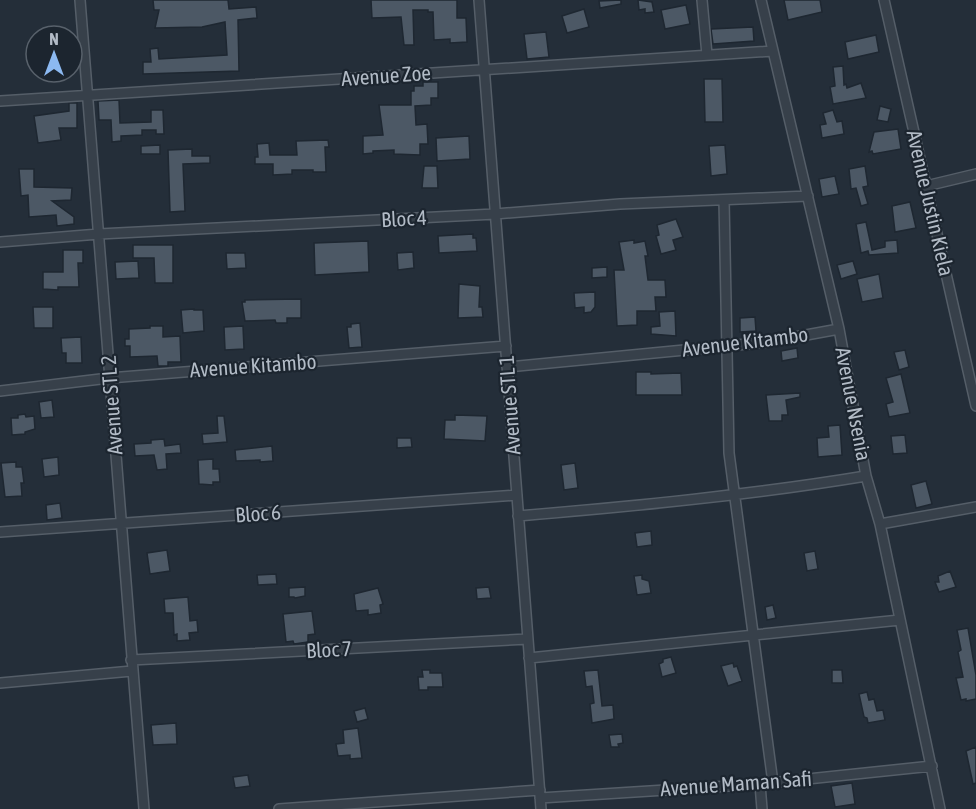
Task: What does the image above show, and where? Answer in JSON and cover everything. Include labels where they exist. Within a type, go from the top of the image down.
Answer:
[{"type":"street","name":"Avenue STL 2","points":[[80,0],[144,809]]},
{"type":"street","name":"Avenue STL 1","points":[[479,0],[541,809]]},
{"type":"street","points":[[702,0],[707,55]]},
{"type":"street","name":"Avenue Nsenia","points":[[761,0],[838,329],[866,476],[880,524],[940,809]]},
{"type":"street","name":"Avenue Justin Kiela","points":[[884,0],[976,406]]},
{"type":"street","name":"Avenue Zoe","points":[[0,101],[773,51]]},
{"type":"street","points":[[926,186],[976,174]]},
{"type":"street","name":"Bloc 4","points":[[0,242],[99,234],[495,214],[620,204],[808,196]]},
{"type":"street","points":[[724,200],[729,453],[773,783]]},
{"type":"street","name":"Avenue Kitambo","points":[[507,367],[768,342],[838,329]]},
{"type":"street","name":"Avenue Kitambo","points":[[0,391],[109,378],[506,346]]},
{"type":"street","points":[[518,516],[734,495],[866,476]]},
{"type":"street","name":"Bloc 6","points":[[0,532],[517,495]]},
{"type":"street","points":[[880,524],[976,507]]},
{"type":"street","points":[[529,658],[900,620]]},
{"type":"street","name":"Bloc 7","points":[[131,660],[528,639]]},
{"type":"street","points":[[0,683],[132,671]]},
{"type":"street","name":"Avenue Maman Safi","points":[[279,809],[760,784],[932,766]]},
{"type":"street","points":[[760,784],[762,809]]},
{"type":"building","points":[[153,0],[228,0],[229,9],[256,7],[257,18],[238,20],[239,71],[143,74],[143,62],[151,62],[150,49],[158,48],[159,59],[227,55],[225,22],[202,27],[155,28],[159,10],[154,10]]},
{"type":"building","points":[[371,0],[457,0],[457,18],[466,18],[467,42],[450,43],[450,39],[434,40],[433,12],[413,10],[414,45],[404,45],[401,17],[372,18]]},
{"type":"building","points":[[621,0],[621,4],[600,8],[599,1]]},
{"type":"building","points":[[638,0],[652,2],[654,12],[645,13],[645,9],[639,10]]},
{"type":"building","points":[[784,0],[820,0],[822,12],[788,20]]},
{"type":"building","points":[[686,5],[690,24],[665,29],[661,10]]},
{"type":"building","points":[[584,9],[589,27],[567,33],[562,16]]},
{"type":"building","points":[[753,27],[754,41],[713,44],[711,29]]},
{"type":"building","points":[[546,32],[549,57],[527,59],[524,34]]},
{"type":"building","points":[[876,35],[879,52],[848,59],[845,42]]},
{"type":"building","points":[[843,66],[844,85],[846,84],[847,88],[861,83],[866,98],[833,104],[830,87],[835,86],[833,67]]},
{"type":"building","points":[[704,79],[722,79],[723,122],[705,122]]},
{"type":"building","points":[[423,82],[438,82],[438,98],[431,98],[431,105],[415,106],[416,125],[427,124],[428,144],[420,144],[420,155],[394,154],[394,150],[363,154],[363,136],[383,135],[379,105],[411,105],[411,91],[414,91],[414,86],[423,86]]},
{"type":"building","points":[[119,100],[120,123],[151,122],[151,110],[163,110],[164,134],[156,134],[156,130],[142,130],[142,135],[121,136],[121,141],[112,142],[111,120],[99,120],[98,101]]},
{"type":"building","points":[[69,103],[77,103],[77,128],[59,128],[61,140],[38,143],[34,116],[69,111]]},
{"type":"building","points":[[880,106],[891,109],[888,122],[877,120]]},
{"type":"building","points":[[833,110],[837,122],[842,121],[844,134],[822,138],[820,125],[826,124],[823,113]]},
{"type":"building","points":[[898,129],[901,149],[873,154],[872,151],[869,152],[874,132]]},
{"type":"building","points":[[469,136],[470,159],[437,161],[436,138]]},
{"type":"building","points":[[328,140],[329,147],[325,147],[326,172],[292,170],[292,174],[273,175],[273,164],[255,164],[255,157],[258,157],[257,144],[269,143],[270,155],[297,155],[296,141]]},
{"type":"building","points":[[160,145],[160,154],[141,154],[141,146]]},
{"type":"building","points":[[725,145],[727,174],[711,176],[709,146]]},
{"type":"building","points":[[192,149],[192,156],[210,156],[210,163],[183,164],[185,211],[170,212],[168,150]]},
{"type":"building","points":[[424,166],[437,166],[438,188],[422,188]]},
{"type":"building","points":[[865,166],[868,186],[863,187],[868,204],[861,206],[856,188],[851,189],[849,169]]},
{"type":"building","points":[[19,169],[34,169],[34,187],[72,188],[71,200],[52,201],[74,217],[74,224],[57,226],[56,215],[29,217],[28,195],[21,196]]},
{"type":"building","points":[[835,176],[839,194],[822,197],[819,179]]},
{"type":"building","points":[[910,202],[916,228],[895,232],[892,206]]},
{"type":"building","points":[[676,219],[683,237],[673,240],[676,250],[661,254],[656,236],[659,235],[657,225]]},
{"type":"building","points":[[866,222],[872,250],[885,247],[885,241],[897,240],[898,253],[869,255],[868,251],[861,253],[856,224]]},
{"type":"building","points":[[473,234],[473,238],[476,238],[477,251],[439,253],[438,236]]},
{"type":"building","points":[[634,240],[634,243],[645,241],[648,256],[645,256],[648,280],[665,280],[666,297],[655,297],[656,311],[637,311],[637,325],[617,326],[614,270],[624,270],[619,242]]},
{"type":"building","points":[[368,241],[369,272],[315,275],[314,243]]},
{"type":"building","points":[[133,245],[173,245],[173,283],[155,283],[154,258],[133,258]]},
{"type":"building","points":[[63,250],[83,250],[83,263],[78,263],[79,287],[58,287],[58,290],[43,289],[43,272],[63,272]]},
{"type":"building","points":[[413,252],[414,268],[398,270],[397,253]]},
{"type":"building","points":[[226,253],[245,253],[246,268],[227,269]]},
{"type":"building","points":[[138,261],[139,278],[116,279],[115,262]]},
{"type":"building","points":[[853,261],[857,274],[841,279],[837,265]]},
{"type":"building","points":[[607,267],[607,277],[592,278],[592,268]]},
{"type":"building","points":[[879,274],[883,298],[862,302],[857,279]]},
{"type":"building","points":[[459,284],[480,286],[479,307],[482,307],[483,317],[458,318]]},
{"type":"building","points":[[595,292],[595,307],[591,312],[584,313],[584,307],[575,308],[574,293]]},
{"type":"building","points":[[301,299],[301,318],[287,318],[287,323],[276,323],[275,320],[245,321],[242,302],[245,300]]},
{"type":"building","points":[[33,307],[53,307],[53,328],[34,328]]},
{"type":"building","points":[[181,310],[203,310],[204,331],[183,333]]},
{"type":"building","points":[[675,311],[676,336],[651,334],[651,327],[660,326],[659,312]]},
{"type":"building","points":[[755,317],[756,331],[740,332],[740,318]]},
{"type":"building","points":[[360,323],[362,347],[349,348],[347,327]]},
{"type":"building","points":[[150,326],[163,326],[163,337],[180,336],[181,362],[168,362],[168,366],[158,366],[157,356],[130,357],[130,346],[125,346],[125,339],[129,339],[129,329],[150,328]]},
{"type":"building","points":[[243,326],[244,349],[225,350],[224,327]]},
{"type":"building","points":[[81,337],[82,363],[66,363],[66,353],[62,353],[61,338]]},
{"type":"building","points":[[797,348],[798,358],[782,361],[781,351]]},
{"type":"building","points":[[905,350],[909,367],[899,370],[894,352]]},
{"type":"building","points":[[636,372],[681,373],[682,395],[636,395]]},
{"type":"building","points":[[901,374],[910,413],[889,417],[886,404],[893,402],[886,378]]},
{"type":"building","points":[[800,393],[800,397],[786,400],[788,415],[782,415],[782,421],[769,421],[766,395]]},
{"type":"building","points":[[52,400],[54,417],[41,418],[39,402]]},
{"type":"building","points":[[25,414],[26,417],[34,416],[35,429],[25,434],[12,435],[11,418],[18,418],[18,415]]},
{"type":"building","points":[[455,415],[487,416],[485,441],[444,439],[445,420],[455,420]]},
{"type":"building","points":[[217,416],[224,416],[227,442],[203,444],[202,434],[218,433]]},
{"type":"building","points":[[840,425],[842,455],[818,457],[817,438],[829,437],[828,426]]},
{"type":"building","points":[[905,435],[907,453],[893,454],[891,436]]},
{"type":"building","points":[[397,438],[411,438],[412,447],[397,448]]},
{"type":"building","points":[[164,439],[165,446],[180,444],[181,453],[166,454],[167,469],[157,470],[154,455],[135,456],[134,444],[151,443],[151,440]]},
{"type":"building","points":[[272,446],[273,461],[236,461],[235,450]]},
{"type":"building","points":[[58,457],[59,475],[44,477],[42,459]]},
{"type":"building","points":[[213,459],[213,469],[219,469],[220,482],[213,482],[213,485],[199,484],[198,460]]},
{"type":"building","points":[[16,462],[16,467],[22,467],[24,483],[21,483],[22,496],[5,497],[1,463]]},
{"type":"building","points":[[575,463],[578,488],[564,490],[561,465]]},
{"type":"building","points":[[926,481],[932,504],[916,508],[911,485]]},
{"type":"building","points":[[60,503],[62,518],[47,520],[46,505]]},
{"type":"building","points":[[651,531],[652,545],[637,547],[635,533]]},
{"type":"building","points":[[167,550],[170,571],[150,574],[147,553]]},
{"type":"building","points":[[815,551],[818,569],[807,571],[804,553]]},
{"type":"building","points":[[950,571],[956,587],[939,592],[935,582],[939,582],[938,576]]},
{"type":"building","points":[[276,574],[277,584],[258,585],[257,575]]},
{"type":"building","points":[[642,575],[642,579],[649,581],[651,593],[637,595],[634,576]]},
{"type":"building","points":[[305,587],[305,596],[289,597],[289,588]]},
{"type":"building","points":[[489,587],[491,598],[477,599],[476,588]]},
{"type":"building","points":[[378,588],[383,604],[380,605],[381,613],[368,615],[368,610],[356,611],[354,594]]},
{"type":"building","points":[[188,597],[190,621],[197,620],[198,632],[189,633],[190,640],[177,641],[177,634],[174,635],[173,613],[165,613],[164,599]]},
{"type":"building","points":[[773,605],[776,618],[767,620],[765,607]]},
{"type":"building","points":[[312,611],[315,634],[308,635],[308,642],[294,644],[293,641],[286,642],[283,614]]},
{"type":"building","points":[[968,628],[976,675],[976,699],[966,701],[966,699],[961,700],[956,678],[963,677],[957,630]]},
{"type":"building","points":[[671,657],[676,673],[662,677],[659,664],[663,662],[663,659]]},
{"type":"building","points":[[733,663],[734,667],[737,666],[742,681],[728,686],[721,666]]},
{"type":"building","points":[[422,670],[442,673],[443,687],[428,687],[428,690],[419,690],[418,677],[423,677]]},
{"type":"building","points":[[598,670],[602,706],[613,705],[614,719],[592,723],[590,704],[594,703],[592,686],[586,687],[584,671]]},
{"type":"building","points":[[832,670],[842,670],[843,683],[832,683]]},
{"type":"building","points":[[867,692],[869,700],[874,699],[877,711],[883,710],[885,720],[868,723],[867,718],[864,717],[859,694]]},
{"type":"building","points":[[365,708],[368,719],[357,722],[354,711]]},
{"type":"building","points":[[176,723],[177,744],[153,745],[151,725]]},
{"type":"building","points":[[358,728],[362,758],[350,759],[350,755],[338,756],[336,744],[344,743],[343,730]]},
{"type":"building","points":[[622,734],[623,743],[618,744],[619,747],[611,747],[609,735]]},
{"type":"building","points":[[976,747],[976,783],[973,784],[966,751]]},
{"type":"building","points":[[248,775],[250,786],[235,788],[233,777]]},
{"type":"building","points":[[852,783],[855,804],[835,807],[831,786]]}]
